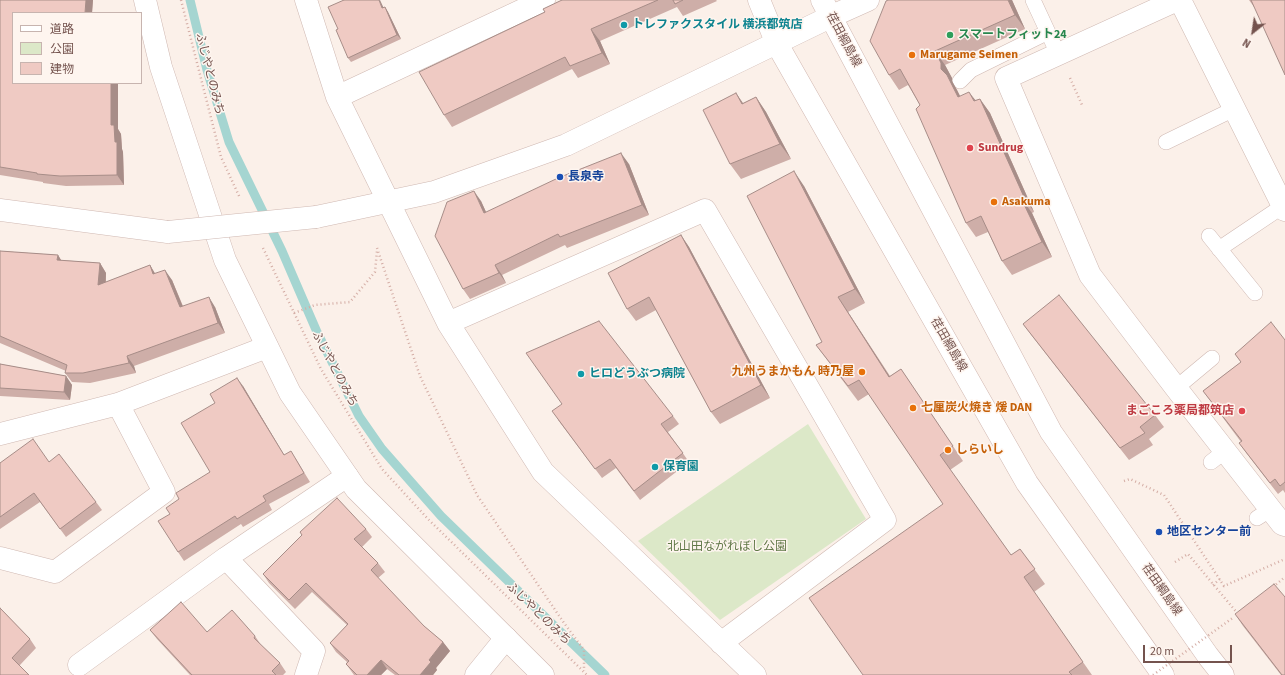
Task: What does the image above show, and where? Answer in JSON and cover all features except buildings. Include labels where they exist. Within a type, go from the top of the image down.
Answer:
[{"type":"street","points":[[145,0],[161,67],[225,260],[290,393],[356,489],[543,675]]},
{"type":"street","points":[[306,0],[337,97],[448,323],[543,472],[755,675]]},
{"type":"street","points":[[337,97],[544,0]]},
{"type":"street","name":"荏田綱島線","points":[[759,0],[777,44],[1027,483],[1163,675]]},
{"type":"street","points":[[0,210],[168,232],[316,217],[434,192],[566,145],[777,44],[826,9],[868,0]]},
{"type":"street","points":[[1284,208],[1178,0],[1006,78],[1090,275],[1176,388],[1218,457],[1264,513],[1285,525]]},
{"type":"street","name":"荏田綱島線","points":[[826,9],[1051,432],[1208,656],[1223,675]]},
{"type":"street","points":[[448,323],[704,210],[885,520],[721,643]]},
{"type":"street","points":[[0,434],[118,404],[267,346]]},
{"type":"street","points":[[0,558],[54,572],[164,492],[118,404]]},
{"type":"street","points":[[79,665],[226,558],[347,476]]},
{"type":"street","points":[[226,558],[314,651],[306,675]]},
{"type":"street","points":[[476,675],[506,638]]},
{"type":"lane","points":[[1033,0],[1058,54]]},
{"type":"lane","points":[[960,81],[971,70],[1048,32]]},
{"type":"lane","points":[[1166,142],[1234,109]]},
{"type":"lane","points":[[1219,248],[1284,208]]},
{"type":"lane","points":[[1209,236],[1255,292]]},
{"type":"lane","points":[[1176,388],[1212,358]]},
{"type":"path","name":"ふじやとのみち","points":[[181,0],[221,157],[241,199]]},
{"type":"path","name":"ふじやとのみち","points":[[260,242],[321,369],[382,469],[428,519],[587,675]]},
{"type":"path","points":[[294,313],[315,306],[350,302],[376,272],[377,248],[420,376],[477,495],[584,650],[584,671]]},
{"type":"path","points":[[1124,481],[1130,479],[1164,495],[1224,586],[1285,559]]},
{"type":"path","points":[[1171,564],[1188,554],[1238,614]]},
{"type":"path","points":[[1267,591],[1285,577]]},
{"type":"path","points":[[1213,584],[1220,579]]},
{"type":"path","points":[[1154,675],[1244,610]]},
{"type":"green space","name":"北山田ながれぼし公園","points":[[808,424],[866,519],[720,620],[638,541]]},
{"type":"waterway","points":[[190,0],[207,70],[229,142],[282,251],[317,332],[359,416],[382,449],[441,516],[605,675]]},
{"type":"place","name":"トレファクスタイル 横浜都筑店","points":[[624,25]]},
{"type":"place","name":"スマートフィット24","points":[[950,35]]},
{"type":"place","name":"Marugame Seimen","points":[[912,55]]},
{"type":"place","name":"Sundrug","points":[[970,148]]},
{"type":"place","name":"長泉寺","points":[[560,177]]},
{"type":"place","name":"Asakuma","points":[[994,202]]},
{"type":"place","name":"九州うまかもん 時乃屋","points":[[862,372]]},
{"type":"place","name":"ヒロどうぶつ病院","points":[[581,374]]},
{"type":"place","name":"七厘炭火焼き 煖 DAN","points":[[913,408]]},
{"type":"place","name":"まごころ薬局都筑店","points":[[1242,411]]},
{"type":"place","name":"しらいし","points":[[948,450]]},
{"type":"place","name":"保育園","points":[[655,467]]},
{"type":"place","name":"地区センター前","points":[[1159,532]]}]
